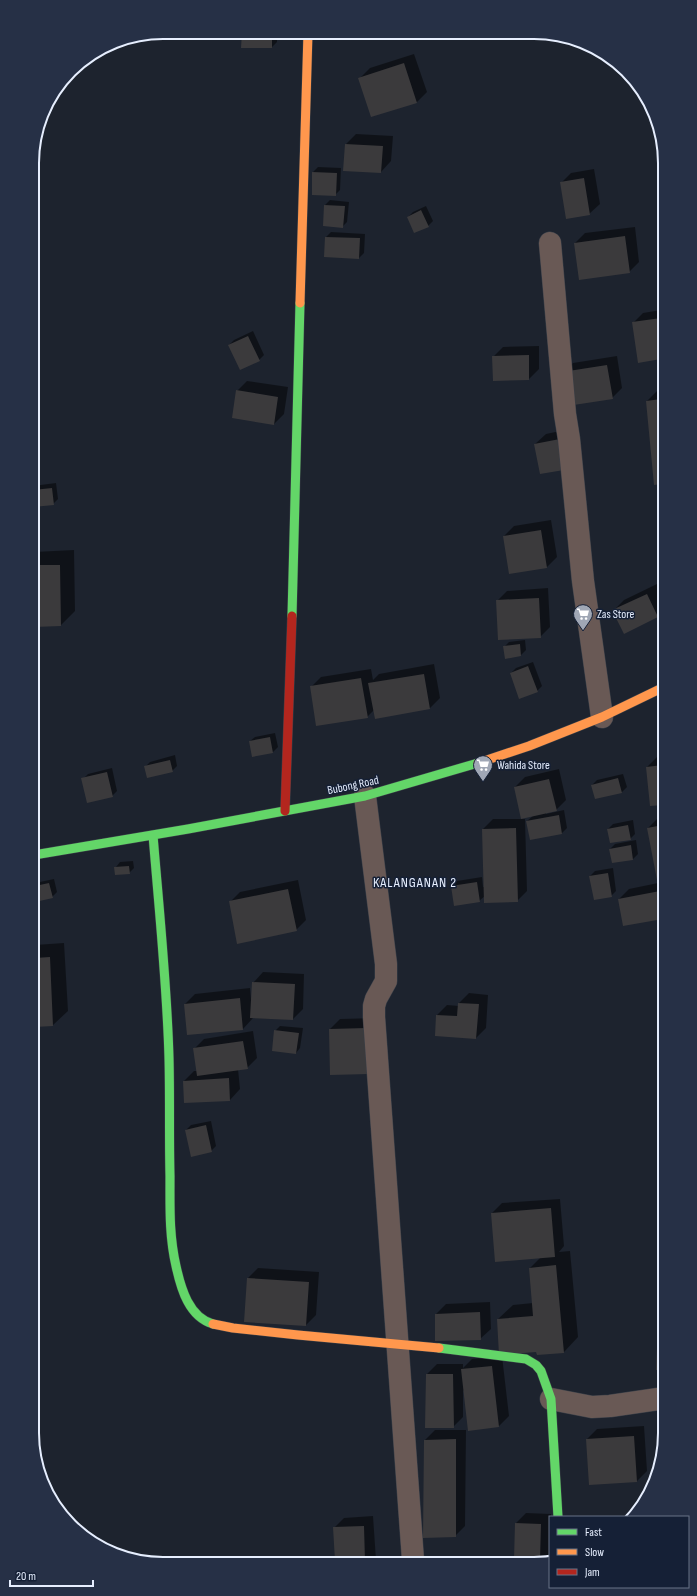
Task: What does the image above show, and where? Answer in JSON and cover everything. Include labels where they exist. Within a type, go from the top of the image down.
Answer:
[{"type":"street","points":[[284,811],[292,634],[308,39]]},
{"type":"street","points":[[550,243],[564,414],[569,439],[583,581],[602,717]]},
{"type":"street","name":"Bubong Road","points":[[39,854],[365,796],[453,771],[508,753],[602,717],[658,690]]},
{"type":"street","points":[[365,796],[386,964],[386,981],[376,999],[374,1017],[413,1557]]},
{"type":"street","points":[[153,835],[161,929],[169,1057],[170,1231],[174,1258],[182,1289],[196,1313],[203,1320],[217,1325],[448,1349],[526,1360],[536,1365],[541,1371],[551,1399],[558,1516]]},
{"type":"street","points":[[551,1399],[573,1404],[598,1406],[629,1404],[658,1399]]},
{"type":"building","points":[[242,39],[272,39],[272,48],[241,48]]},
{"type":"building","points":[[404,63],[417,103],[371,117],[358,78]]},
{"type":"building","points":[[345,144],[383,146],[381,173],[343,171]]},
{"type":"building","points":[[312,172],[337,173],[336,196],[312,195]]},
{"type":"building","points":[[584,178],[590,215],[566,219],[560,182]]},
{"type":"building","points":[[324,205],[345,206],[343,228],[323,226]]},
{"type":"building","points":[[421,210],[429,227],[414,233],[407,217]]},
{"type":"building","points":[[625,236],[630,273],[579,280],[574,243]]},
{"type":"building","points":[[325,237],[360,238],[359,259],[324,257]]},
{"type":"building","points":[[658,318],[658,360],[638,363],[632,322]]},
{"type":"building","points":[[248,336],[260,361],[240,370],[228,345]]},
{"type":"building","points":[[529,355],[529,380],[493,381],[492,356]]},
{"type":"building","points":[[607,365],[613,399],[567,406],[562,372]]},
{"type":"building","points":[[236,390],[278,397],[274,425],[232,418]]},
{"type":"building","points":[[658,399],[658,484],[654,485],[646,401]]},
{"type":"building","points":[[565,438],[570,469],[540,474],[534,444]]},
{"type":"building","points":[[52,488],[54,505],[39,506],[39,489]]},
{"type":"building","points":[[541,530],[547,568],[509,574],[503,536]]},
{"type":"building","points":[[39,565],[60,565],[61,626],[39,627]]},
{"type":"building","points":[[647,594],[658,617],[624,634],[612,610]]},
{"type":"building","points":[[539,598],[541,638],[498,640],[496,600]]},
{"type":"building","points":[[520,644],[521,656],[505,659],[503,646]]},
{"type":"building","points":[[528,666],[538,692],[519,699],[510,673]]},
{"type":"building","points":[[424,674],[430,709],[375,719],[368,683]]},
{"type":"building","points":[[361,678],[368,718],[316,726],[310,686]]},
{"type":"building","points":[[270,737],[273,753],[252,757],[249,741]]},
{"type":"building","points":[[170,760],[173,772],[147,778],[144,766]]},
{"type":"building","points":[[658,766],[658,805],[650,806],[646,767]]},
{"type":"building","points":[[107,772],[113,797],[87,803],[81,778]]},
{"type":"building","points":[[618,778],[622,793],[595,799],[591,785]]},
{"type":"building","points":[[549,779],[557,811],[521,819],[514,787]]},
{"type":"building","points":[[559,815],[562,834],[530,840],[526,821]]},
{"type":"building","points":[[628,825],[631,840],[610,843],[607,829]]},
{"type":"building","points":[[658,826],[657,880],[647,828]]},
{"type":"building","points":[[516,828],[518,902],[484,903],[482,829]]},
{"type":"building","points":[[631,845],[633,860],[612,863],[609,849]]},
{"type":"building","points":[[129,866],[130,874],[115,875],[114,867]]},
{"type":"building","points":[[608,873],[612,897],[594,900],[589,876]]},
{"type":"building","points":[[477,882],[480,902],[454,906],[451,886]]},
{"type":"building","points":[[49,883],[53,898],[39,901],[39,885]]},
{"type":"building","points":[[288,889],[297,931],[237,944],[229,901]]},
{"type":"building","points":[[658,891],[658,920],[623,926],[618,899]]},
{"type":"building","points":[[50,957],[53,1026],[39,1027],[39,958]]},
{"type":"building","points":[[252,982],[295,984],[293,1020],[250,1018]]},
{"type":"building","points":[[240,998],[243,1030],[187,1035],[184,1004]]},
{"type":"building","points":[[458,1003],[479,1004],[476,1039],[435,1036],[436,1015],[457,1016]]},
{"type":"building","points":[[367,1028],[369,1074],[330,1075],[329,1029]]},
{"type":"building","points":[[274,1030],[299,1033],[296,1054],[272,1051]]},
{"type":"building","points":[[243,1041],[248,1069],[197,1076],[193,1048]]},
{"type":"building","points":[[229,1078],[230,1101],[184,1103],[183,1081]]},
{"type":"building","points":[[206,1125],[212,1152],[191,1157],[185,1130]]},
{"type":"building","points":[[551,1208],[555,1257],[495,1262],[491,1213]]},
{"type":"building","points":[[556,1265],[564,1353],[537,1355],[536,1352],[499,1355],[497,1319],[533,1316],[529,1268]]},
{"type":"building","points":[[247,1278],[309,1282],[306,1326],[244,1322]]},
{"type":"building","points":[[480,1312],[481,1340],[435,1341],[435,1314]]},
{"type":"building","points":[[657,1347],[658,1370],[656,1370]]},
{"type":"building","points":[[492,1366],[499,1427],[468,1431],[461,1369]]},
{"type":"building","points":[[426,1374],[453,1374],[454,1428],[425,1428]]},
{"type":"building","points":[[634,1436],[637,1482],[589,1485],[586,1439]]},
{"type":"building","points":[[456,1439],[456,1537],[423,1538],[424,1440]]},
{"type":"building","points":[[515,1523],[541,1524],[540,1557],[514,1557]]},
{"type":"building","points":[[364,1526],[365,1557],[335,1557],[333,1527]]},
{"type":"traffic: fast","points":[[292,616],[300,303]]},
{"type":"traffic: fast","points":[[39,854],[188,829],[365,796],[478,763]]},
{"type":"traffic: fast","points":[[153,835],[168,1030],[170,1210],[172,1244],[178,1275],[187,1301],[198,1315],[213,1324]]},
{"type":"traffic: fast","points":[[439,1348],[526,1359],[536,1365],[541,1371],[551,1399],[558,1516]]},
{"type":"traffic: slow","points":[[300,303],[308,39]]},
{"type":"traffic: slow","points":[[478,763],[529,746],[602,717],[658,690]]},
{"type":"traffic: slow","points":[[213,1324],[233,1328],[298,1335],[439,1348]]},
{"type":"traffic: jam","points":[[285,811],[292,616]]},
{"type":"place","name":"Zas Store","points":[[583,631]]},
{"type":"place","name":"Wahida Store","points":[[483,782]]},
{"type":"district","name":"KALANGANAN 2","points":[[415,882]]}]
